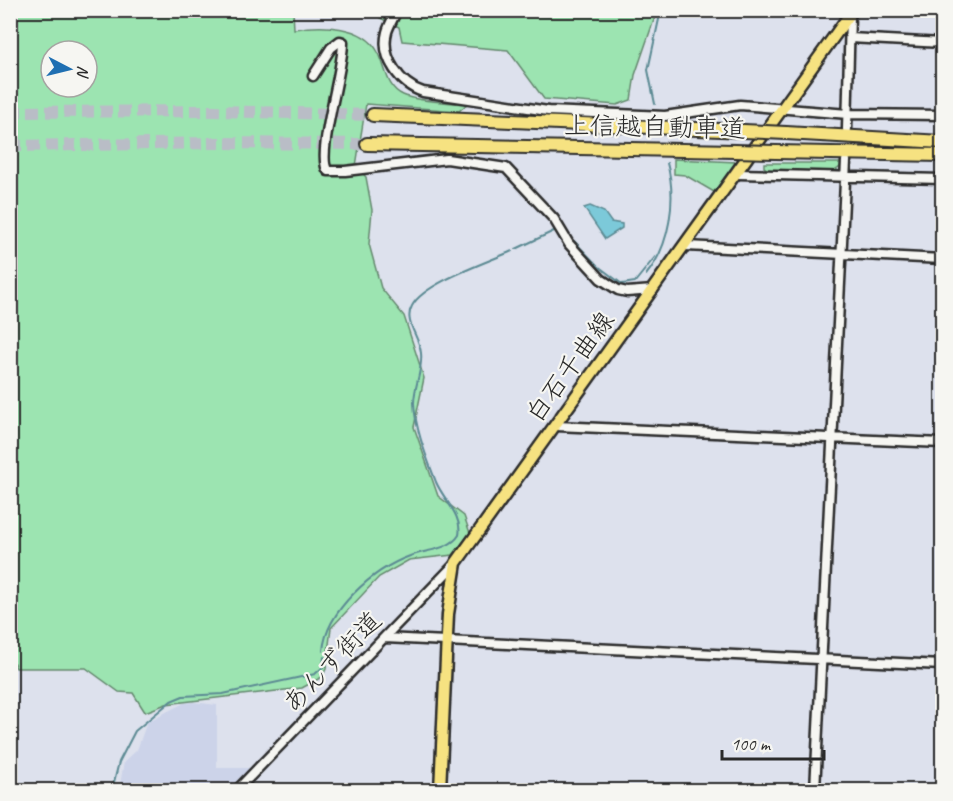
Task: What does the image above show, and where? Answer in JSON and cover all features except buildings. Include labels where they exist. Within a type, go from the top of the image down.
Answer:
[{"type":"highway","name":"上信越自動車道","points":[[374,115],[942,142]]},
{"type":"highway","name":"上信越自動車道","points":[[367,144],[942,155]]},
{"type":"main road","name":"白石千曲線","points":[[440,790],[447,641],[456,563],[852,13]]},
{"type":"street","points":[[397,10],[386,34],[387,54],[397,75],[409,87],[423,93],[548,111],[653,116],[740,105],[848,114],[942,115]]},
{"type":"street","points":[[847,129],[852,13]]},
{"type":"street","points":[[850,38],[942,43]]},
{"type":"street","points":[[313,76],[331,48],[339,41],[343,42],[340,77],[323,157],[328,171],[447,159],[506,168],[554,219],[575,253],[601,279],[618,290],[627,292],[653,290]]},
{"type":"street","points":[[815,790],[846,161]]},
{"type":"street","points":[[737,174],[942,179]]},
{"type":"street","points":[[686,246],[942,259]]},
{"type":"street","points":[[556,426],[942,443]]},
{"type":"street","name":"あんず街道","points":[[237,790],[456,563]]},
{"type":"street","points":[[385,638],[942,665]]},
{"type":"shaded area","points":[[184,703],[217,705],[217,768],[253,768],[231,790],[119,790],[124,762],[137,750],[147,722]]},
{"type":"green space","points":[[384,10],[657,11],[635,75],[631,100],[617,105],[544,99],[508,50],[402,41],[399,27],[380,18]]},
{"type":"green space","points":[[11,11],[293,11],[294,29],[340,28],[352,31],[371,43],[378,52],[390,82],[397,92],[425,100],[467,104],[459,111],[366,104],[356,166],[366,177],[372,210],[369,244],[381,288],[404,316],[424,378],[414,427],[438,496],[464,516],[470,533],[453,555],[409,560],[379,577],[331,628],[326,669],[322,677],[302,688],[166,704],[145,712],[133,693],[119,692],[86,668],[16,668],[11,657]]},
{"type":"green space","points":[[674,159],[736,162],[714,192],[685,175],[674,174]]},
{"type":"green space","points":[[764,163],[841,163],[840,167],[832,173],[771,172],[764,167]]},
{"type":"water","points":[[590,206],[604,212],[611,222],[622,224],[622,228],[605,239],[584,208]]},
{"type":"waterway","points":[[655,104],[648,70],[661,10]]},
{"type":"waterway","points":[[646,275],[661,250],[669,222],[671,192],[667,163]]},
{"type":"waterway","points":[[516,249],[556,230]]},
{"type":"waterway","points":[[574,241],[598,266],[622,284],[635,282],[655,257]]},
{"type":"waterway","points":[[323,651],[326,636],[342,606],[367,581],[396,562],[443,547],[459,535],[458,521],[436,482],[417,423],[414,397],[421,366],[421,353],[409,318],[410,312],[419,297],[429,289],[512,251]]},
{"type":"waterway","points":[[112,790],[119,762],[135,731],[171,701],[183,696],[223,694],[315,674],[323,667],[324,657]]},
{"type":"tunnel","points":[[10,112],[214,111],[373,115]]},
{"type":"tunnel","points":[[10,146],[215,143],[367,144]]}]
